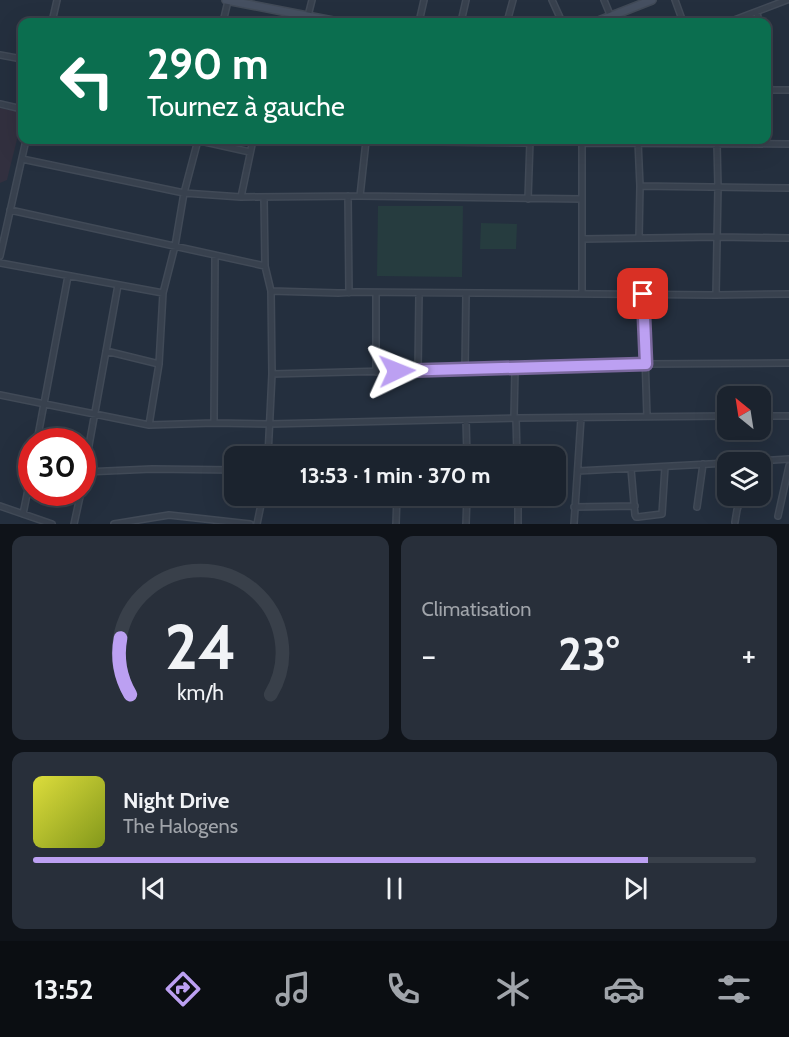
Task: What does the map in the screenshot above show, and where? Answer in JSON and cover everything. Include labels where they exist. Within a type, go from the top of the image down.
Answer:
[{"type":"main road","points":[[227,0],[318,18]]},
{"type":"main road","points":[[608,18],[652,0]]},
{"type":"street","points":[[55,18],[57,0]]},
{"type":"street","points":[[224,18],[227,0]]},
{"type":"street","points":[[308,16],[312,0]]},
{"type":"street","points":[[420,18],[422,0]]},
{"type":"street","points":[[462,18],[466,0]]},
{"type":"street","points":[[508,18],[513,0]]},
{"type":"street","points":[[552,0],[560,18]]},
{"type":"street","points":[[604,0],[611,17]]},
{"type":"street","points":[[675,0],[682,18]]},
{"type":"street","points":[[740,18],[787,0]]},
{"type":"street","points":[[757,12],[758,18]]},
{"type":"street","points":[[0,55],[18,58]]},
{"type":"street","points":[[771,90],[789,90]]},
{"type":"street","points":[[0,104],[18,107]]},
{"type":"street","points":[[0,256],[25,144]]},
{"type":"street","points":[[149,425],[159,364],[163,292],[196,144]]},
{"type":"street","points":[[215,144],[250,152]]},
{"type":"street","points":[[242,196],[252,144]]},
{"type":"street","points":[[360,195],[366,144]]},
{"type":"street","points":[[528,199],[530,144]]},
{"type":"street","points":[[582,144],[582,294]]},
{"type":"street","points":[[638,144],[639,238]]},
{"type":"street","points":[[716,295],[717,144],[789,144]]},
{"type":"street","points":[[22,159],[184,193],[264,197],[360,195],[582,199]]},
{"type":"street","points":[[640,186],[789,188]]},
{"type":"street","points":[[348,196],[349,293]]},
{"type":"street","points":[[264,197],[265,266],[271,291],[272,374],[269,446]]},
{"type":"street","points":[[10,210],[265,266]]},
{"type":"street","points":[[582,238],[789,238]]},
{"type":"street","points":[[214,423],[215,255]]},
{"type":"street","points":[[0,263],[163,292]]},
{"type":"street","points":[[40,428],[68,276]]},
{"type":"street","points":[[92,428],[118,285]]},
{"type":"street","points":[[271,291],[419,294],[789,294]]},
{"type":"street","points":[[376,293],[376,372]]},
{"type":"street","points":[[418,371],[419,294]]},
{"type":"street","points":[[465,370],[466,294]]},
{"type":"street","points":[[643,294],[647,417]]},
{"type":"street","points":[[106,351],[159,364]]},
{"type":"street","points":[[272,374],[646,364],[789,363]]},
{"type":"street","points":[[515,369],[516,446]]},
{"type":"street","points":[[0,395],[149,425],[717,416]]},
{"type":"street","points":[[771,416],[789,416]]},
{"type":"street","points":[[574,524],[581,418]]},
{"type":"street","points":[[466,420],[467,446]]},
{"type":"street","points":[[771,460],[789,459]]},
{"type":"street","points":[[578,471],[717,463]]},
{"type":"street","points":[[696,507],[703,464]]},
{"type":"street","points":[[778,516],[789,466]]},
{"type":"street","points":[[631,469],[636,517],[662,514],[665,467]]},
{"type":"street","points":[[96,472],[224,470]]},
{"type":"street","points":[[0,506],[52,524]]},
{"type":"street","points":[[23,514],[25,506]]},
{"type":"street","points":[[74,524],[78,506]]},
{"type":"street","points":[[257,524],[260,506]]},
{"type":"street","points":[[396,524],[397,506]]},
{"type":"street","points":[[466,524],[467,506]]},
{"type":"street","points":[[518,506],[518,524]]},
{"type":"street","points":[[574,507],[634,506]]},
{"type":"street","points":[[735,522],[738,506]]},
{"type":"street","points":[[114,524],[169,516],[250,524]]},
{"type":"shaded area","points":[[0,108],[18,111],[18,135],[7,180],[0,183]]},
{"type":"green space","points":[[378,206],[463,206],[462,277],[377,276]]},
{"type":"green space","points":[[481,223],[517,224],[516,249],[480,249]]},
{"type":"route","points":[[397,371],[646,364],[643,294]]}]
